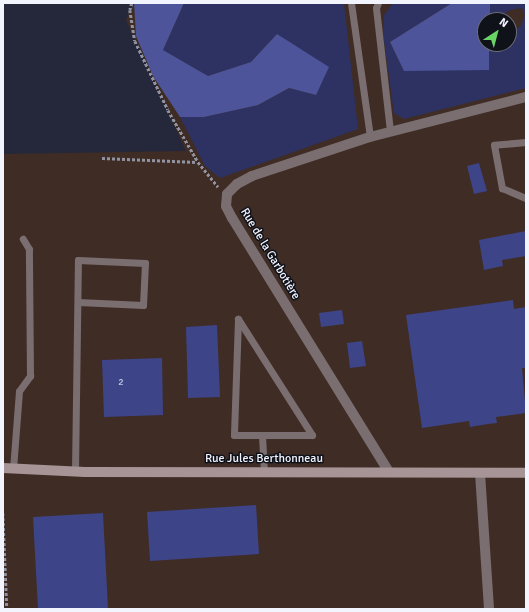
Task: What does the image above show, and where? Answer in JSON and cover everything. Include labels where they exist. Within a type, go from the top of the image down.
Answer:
[{"type":"main road","name":"Rue Jules Berthonneau","points":[[8,468],[76,471],[526,473]]},
{"type":"street","points":[[227,194],[237,184],[252,176],[370,137],[526,97]]},
{"type":"street","name":"Rue de la Garbotière","points":[[227,194],[226,206],[232,218],[389,472]]},
{"type":"street","points":[[480,473],[488,609]]},
{"type":"lane","points":[[351,3],[370,137]]},
{"type":"lane","points":[[378,3],[376,8],[390,131]]},
{"type":"lane","points":[[526,142],[494,145],[502,188],[526,198]]},
{"type":"lane","points":[[8,468],[19,390],[30,376],[29,249],[23,239]]},
{"type":"lane","points":[[76,471],[78,260],[145,263],[143,305],[78,302]]},
{"type":"lane","points":[[238,319],[312,435],[262,435],[234,435],[238,319]]},
{"type":"lane","points":[[262,435],[264,472]]},
{"type":"path","points":[[132,3],[130,10],[135,41],[168,110],[211,182],[227,194]]},
{"type":"path","points":[[102,158],[198,162]]},
{"type":"path","points":[[3,513],[7,609]]},
{"type":"shaded area","points":[[133,3],[526,3],[526,609],[3,609],[3,154],[186,151],[126,20]]},
{"type":"shaded area","points":[[134,3],[184,3],[163,50],[208,76],[251,62],[277,34],[329,67],[316,95],[289,88],[258,105],[204,117],[180,117],[153,76],[136,36]]},
{"type":"shaded area","points":[[184,3],[344,3],[358,129],[220,178],[205,166],[180,117],[204,117],[258,105],[289,88],[316,95],[277,34],[251,62],[208,76],[163,50]]},
{"type":"shaded area","points":[[393,3],[452,3],[390,42],[404,70],[489,70],[489,52],[517,52],[517,28],[520,27],[525,15],[522,8],[507,12],[490,12],[490,3],[526,3],[526,88],[404,119],[394,113],[383,33],[384,15]]},
{"type":"shaded area","points":[[452,3],[490,3],[490,12],[477,12],[477,52],[489,52],[489,70],[404,71],[390,42]]},
{"type":"building","points":[[479,163],[487,191],[474,194],[467,166]]},
{"type":"building","points":[[526,231],[526,256],[502,260],[503,266],[484,270],[479,240]]},
{"type":"building","points":[[513,300],[514,309],[526,307],[526,368],[522,368],[526,413],[496,417],[497,423],[470,427],[469,421],[422,428],[406,315]]},
{"type":"building","points":[[342,310],[344,324],[321,327],[319,313]]},
{"type":"building","points":[[217,325],[220,397],[188,398],[186,327]]},
{"type":"building","points":[[362,341],[366,366],[350,368],[347,343]]},
{"type":"building","points":[[162,358],[163,415],[104,417],[102,360]]},
{"type":"building","points":[[256,505],[259,554],[150,561],[147,512]]},
{"type":"building","points":[[103,513],[108,609],[38,609],[33,517]]}]
